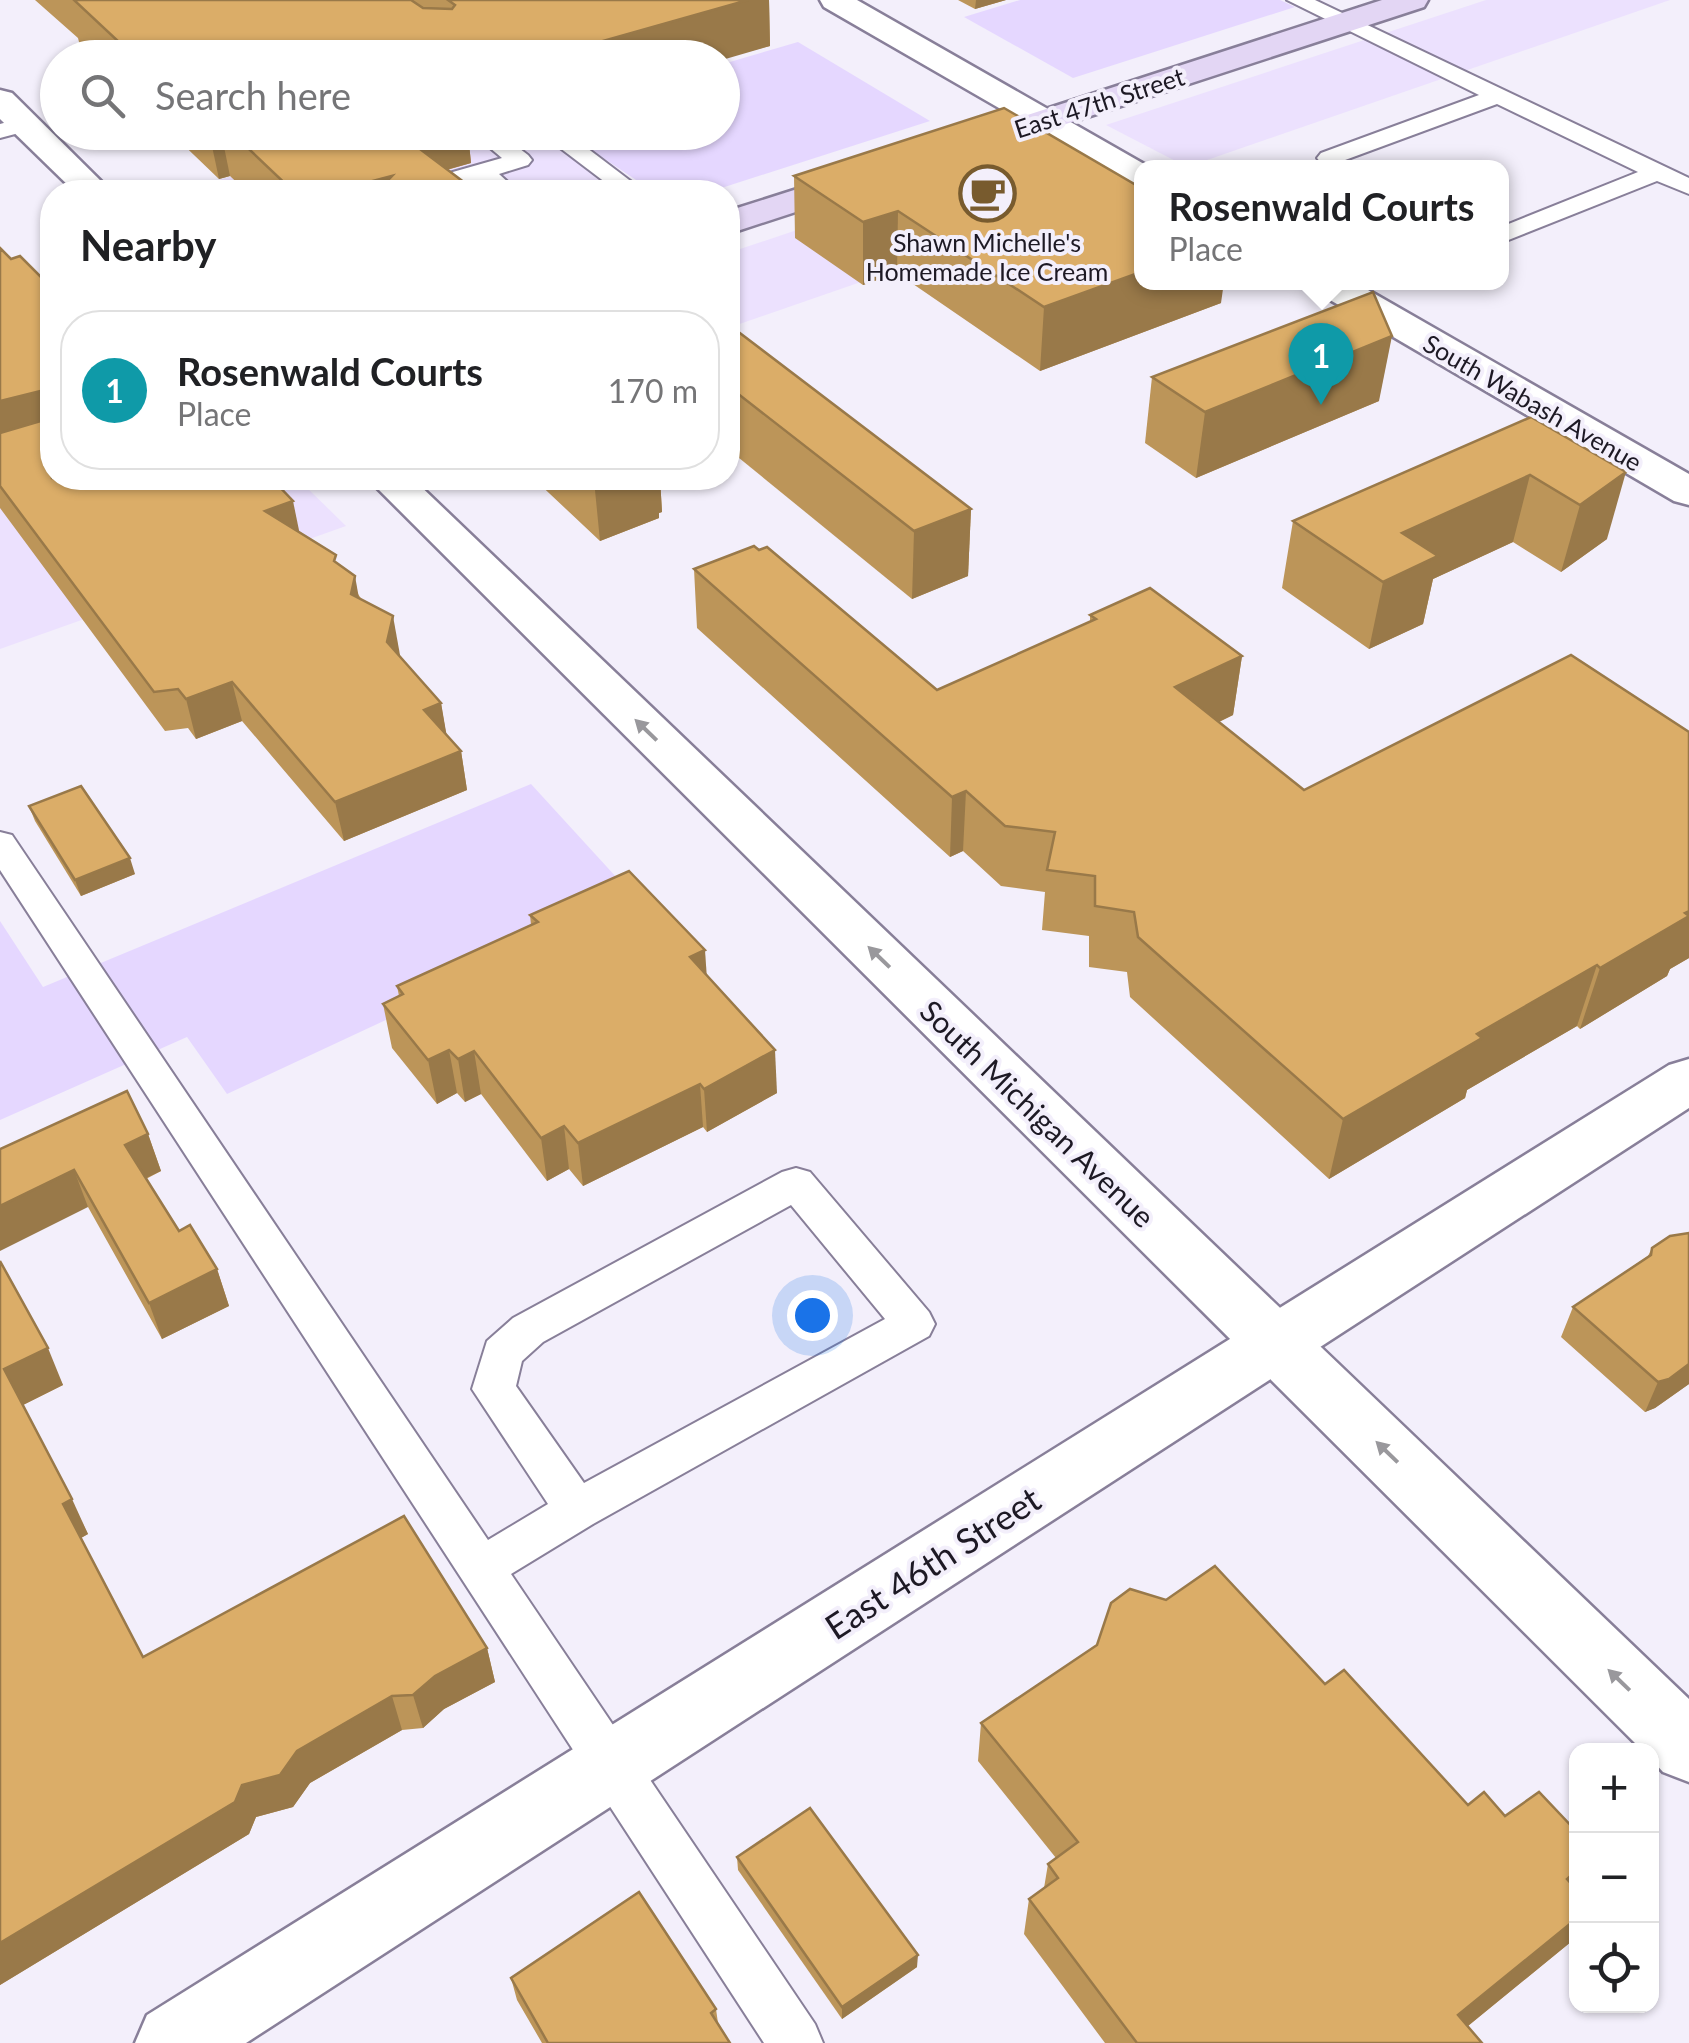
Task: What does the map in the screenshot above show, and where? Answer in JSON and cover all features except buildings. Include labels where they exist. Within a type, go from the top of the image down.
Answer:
[{"type":"main road","name":"East 47th Street","points":[[740,218],[1412,0]]},
{"type":"street","points":[[835,0],[1134,172]]},
{"type":"street","points":[[0,100],[13,128],[40,149]]},
{"type":"street","points":[[41,150],[80,180]]},
{"type":"street","name":"South Wabash Avenue","points":[[1340,290],[1689,492]]},
{"type":"street","name":"South Michigan Avenue","points":[[400,490],[1689,1748]]},
{"type":"street","name":"East 46th Street","points":[[175,2043],[1689,1080]]},
{"type":"lane","points":[[1298,0],[1689,187]]},
{"type":"lane","points":[[1332,160],[1329,158],[1498,96]]},
{"type":"lane","points":[[452,180],[520,160],[506,150]]},
{"type":"lane","points":[[575,150],[616,180]]},
{"type":"lane","points":[[481,172],[491,180]]},
{"type":"lane","points":[[1509,233],[1658,172]]},
{"type":"lane","points":[[0,844],[796,2043]]},
{"type":"lane","points":[[480,1569],[577,1510],[914,1324],[796,1183],[528,1330],[502,1352],[494,1389],[577,1510]]},
{"type":"shaded area","points":[[1020,0],[1280,0],[1295,7],[1073,78],[964,17]]},
{"type":"shaded area","points":[[1486,0],[1670,0],[1207,160],[1174,160],[1106,125]]},
{"type":"shaded area","points":[[798,42],[930,121],[740,182],[636,180],[591,150],[740,150],[740,59]]},
{"type":"shaded area","points":[[325,150],[574,150],[616,180],[219,180]]},
{"type":"shaded area","points":[[1036,150],[1112,195],[740,324],[740,249]]},
{"type":"shaded area","points":[[40,481],[40,490],[309,490],[346,526],[0,649],[0,492]]},
{"type":"shaded area","points":[[531,784],[639,902],[227,1094],[187,1037],[0,1120],[0,921],[43,987]]},
{"type":"place","name":"Shawn Michelle's Homemade Ice Cream","points":[[987,193]]},
{"type":"place","name":"Rosenwald Courts","points":[[1321,405]]}]
